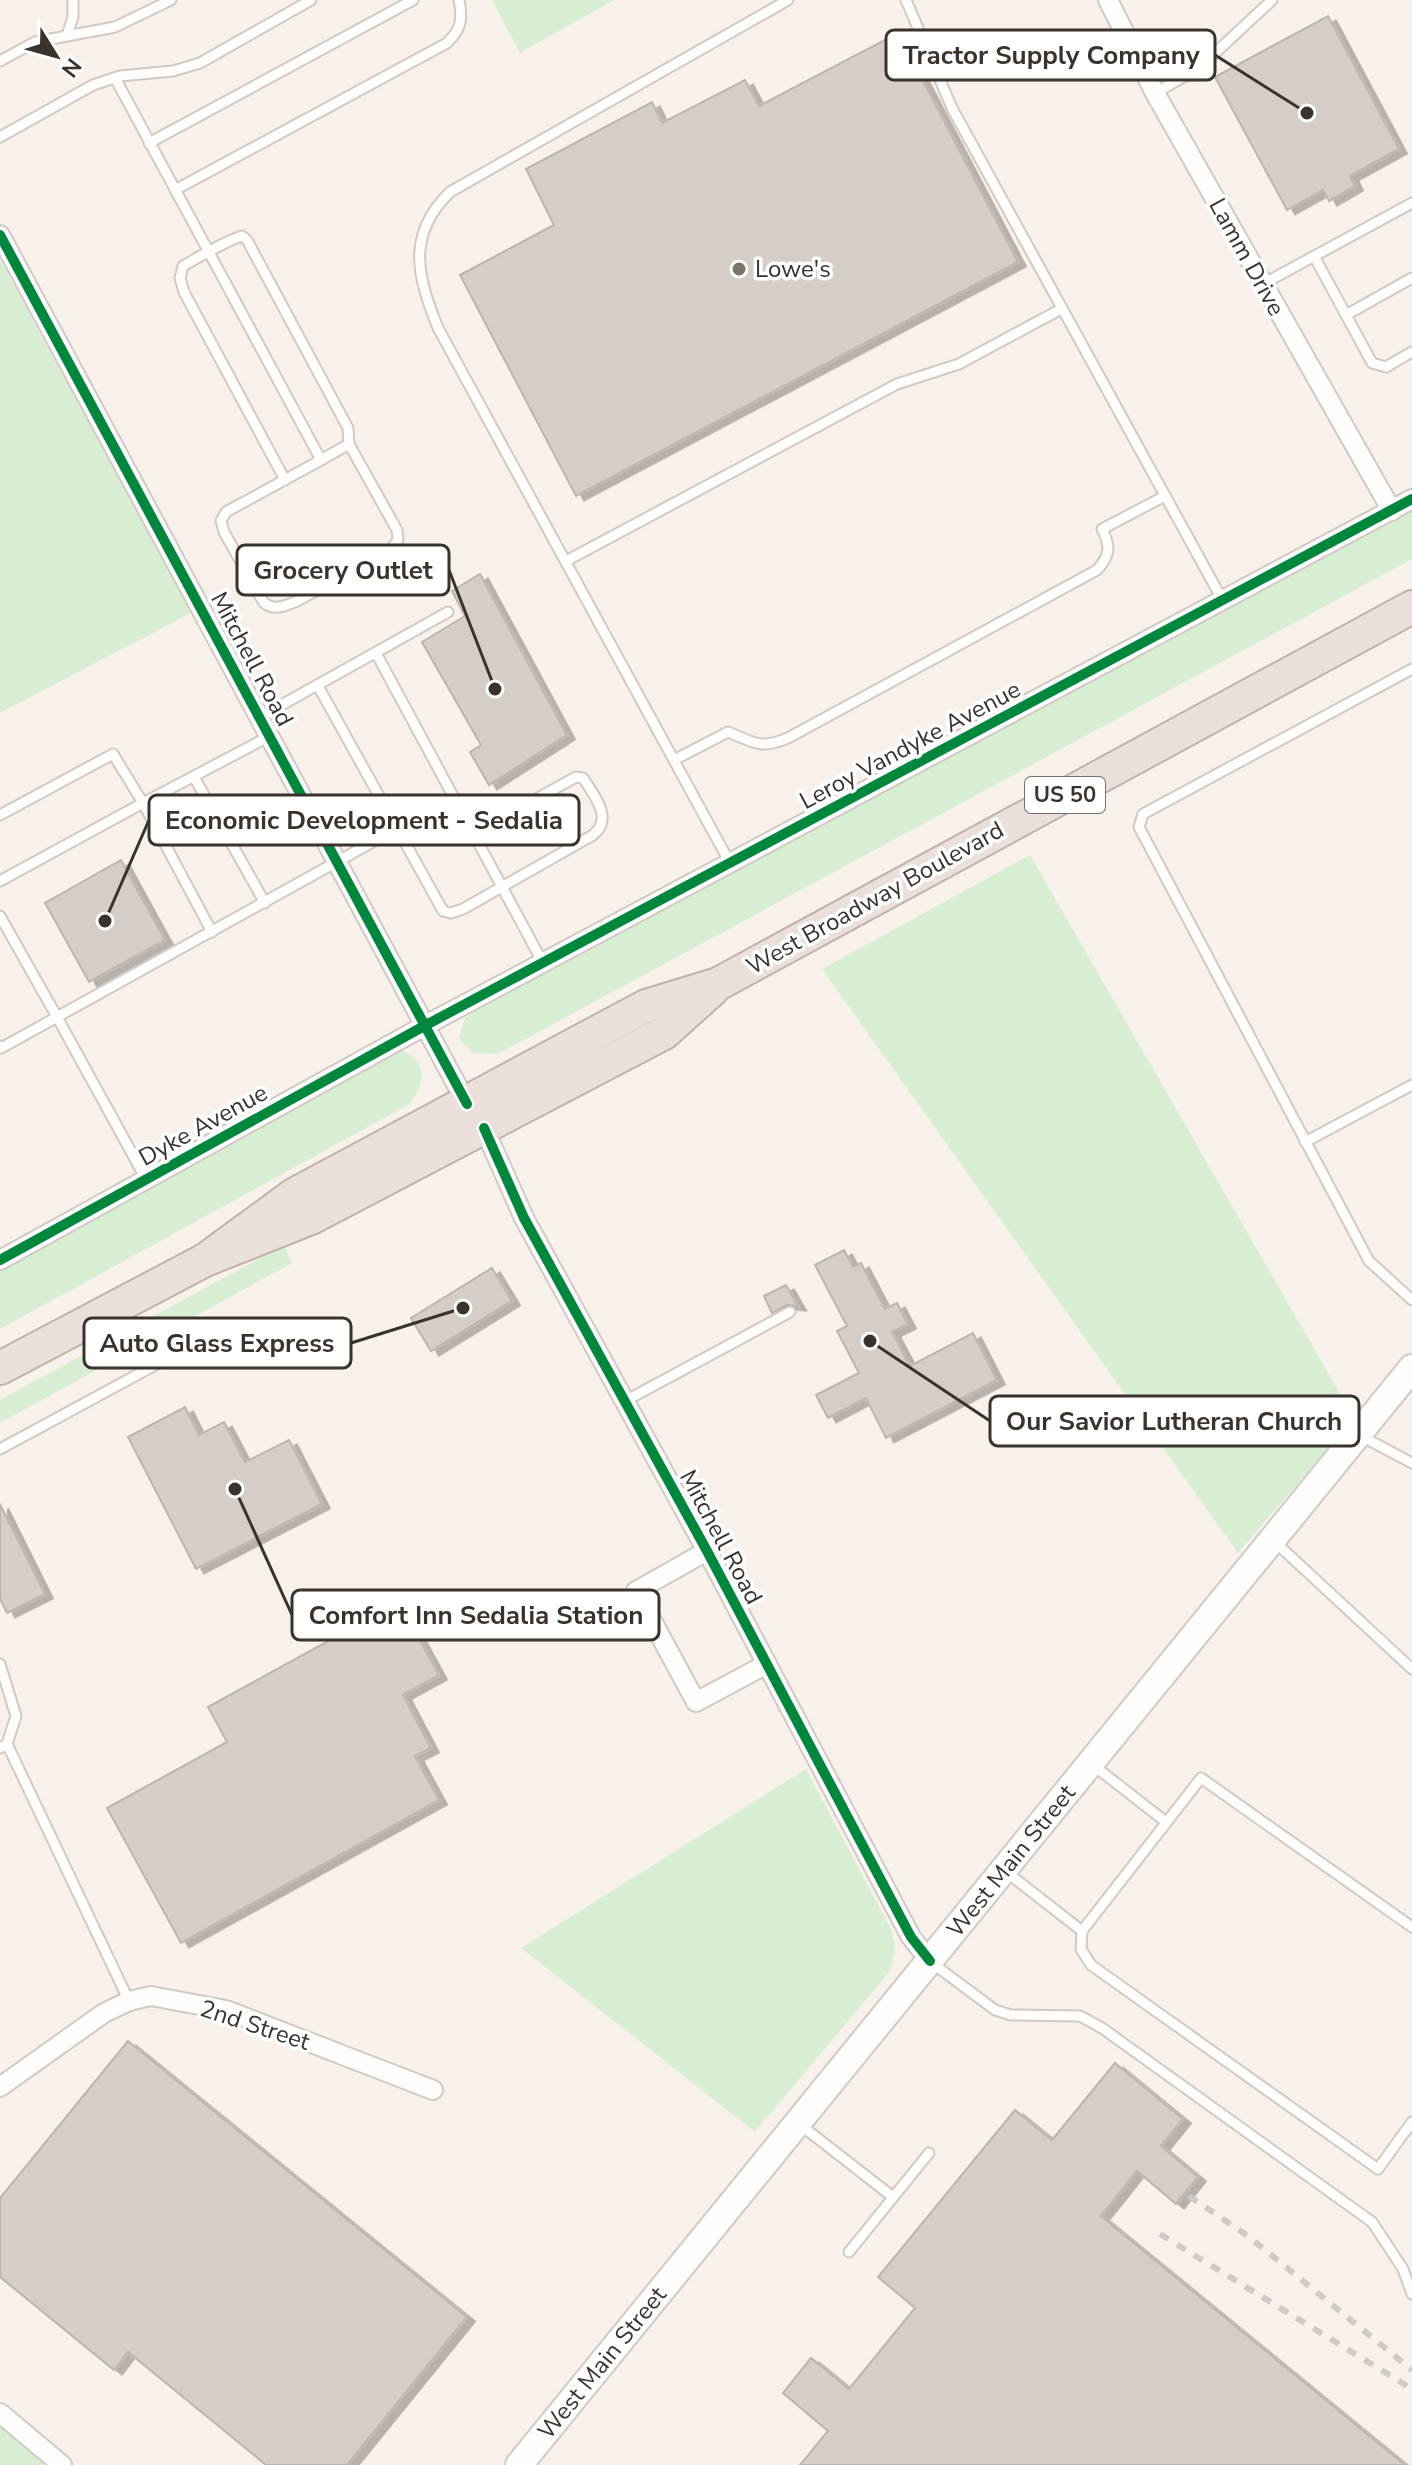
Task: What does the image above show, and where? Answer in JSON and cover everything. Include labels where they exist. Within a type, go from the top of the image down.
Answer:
[{"type":"highway","name":"West Broadway Boulevard","points":[[0,1368],[205,1260],[295,1194],[475,1116],[646,1006],[718,984],[1412,607]]},
{"type":"main road","name":"West Main Street","points":[[519,2465],[1412,1368]]},
{"type":"street","name":"Lamm Drive","points":[[1109,1],[1155,93],[1392,511]]},
{"type":"street","name":"Mitchell Road","points":[[0,235],[475,1116],[524,1218],[707,1551],[911,1937],[930,1961]]},
{"type":"street","name":"Leroy Vandyke Avenue","points":[[426,1025],[1412,499]]},
{"type":"street","name":"Dyke Avenue","points":[[0,1260],[426,1025]]},
{"type":"street","points":[[707,1551],[636,1591],[696,1702],[767,1664]]},
{"type":"street","name":"2nd Street","points":[[0,2087],[104,2013],[129,2001],[151,1996],[226,2010],[433,2090]]},
{"type":"street","points":[[0,2413],[62,2465]]},
{"type":"lane","points":[[67,35],[73,17],[73,0]]},
{"type":"lane","points":[[0,61],[35,42],[115,27],[171,0]]},
{"type":"lane","points":[[0,137],[93,85],[115,78],[173,71],[200,63],[311,0]]},
{"type":"lane","points":[[149,143],[413,0]]},
{"type":"lane","points":[[175,190],[447,43],[460,30],[459,0]]},
{"type":"lane","points":[[730,863],[438,328],[425,294],[419,248],[425,224],[434,208],[450,192],[788,0]]},
{"type":"lane","points":[[906,0],[952,108],[1223,601]]},
{"type":"lane","points":[[1155,93],[1199,68],[1272,0]]},
{"type":"lane","points":[[115,78],[321,460]]},
{"type":"lane","points":[[1263,284],[1412,203]]},
{"type":"lane","points":[[285,480],[184,292],[180,278],[183,266],[242,236],[247,240],[348,428],[349,444],[397,530],[395,546],[389,552],[295,602],[280,608],[270,607],[264,603],[224,532],[221,521],[226,512],[285,480],[349,444]]},
{"type":"lane","points":[[1314,256],[1372,363],[1386,367],[1412,352]]},
{"type":"lane","points":[[1346,315],[1412,278]]},
{"type":"lane","points":[[566,561],[897,384],[959,364],[1061,309]]},
{"type":"lane","points":[[674,760],[722,733],[728,732],[761,745],[772,745],[788,738],[1097,570],[1109,552],[1102,529],[1165,496]]},
{"type":"lane","points":[[260,717],[448,612]]},
{"type":"lane","points":[[376,653],[543,963]]},
{"type":"lane","points":[[1412,669],[1143,814],[1139,821],[1141,836],[1369,1261],[1412,1300]]},
{"type":"lane","points":[[318,686],[443,911],[451,913],[463,909],[502,887],[601,829],[603,819],[601,809],[583,778],[576,777],[473,834]]},
{"type":"lane","points":[[0,881],[270,736]]},
{"type":"lane","points":[[0,815],[113,754],[143,803],[212,932]]},
{"type":"lane","points":[[194,777],[265,903]]},
{"type":"lane","points":[[0,1046],[396,829]]},
{"type":"lane","points":[[0,916],[146,1179]]},
{"type":"lane","points":[[1305,1142],[1412,1085]]},
{"type":"lane","points":[[625,1401],[790,1312]]},
{"type":"lane","points":[[0,1449],[181,1351]]},
{"type":"lane","points":[[1358,1435],[1412,1463]]},
{"type":"lane","points":[[1272,1540],[1412,1669]]},
{"type":"lane","points":[[0,1664],[16,1716],[3,1746],[129,2001]]},
{"type":"lane","points":[[1090,1763],[1166,1822]]},
{"type":"lane","points":[[1412,1927],[1201,1778],[1082,1931],[1081,1949],[1091,1965],[1378,2169],[1412,2122]]},
{"type":"lane","points":[[1004,1870],[1082,1931]]},
{"type":"lane","points":[[930,1961],[995,2010],[1011,2015],[1080,2016],[1102,2028],[1372,2222],[1403,2269],[1412,2294]]},
{"type":"lane","points":[[798,2123],[893,2197]]},
{"type":"lane","points":[[849,2252],[929,2153]]},
{"type":"green space","points":[[492,0],[614,0],[520,53]]},
{"type":"green space","points":[[0,260],[191,613],[0,713]]},
{"type":"green space","points":[[1412,501],[1412,559],[498,1054],[472,1053],[459,1038],[465,1018],[483,1004]]},
{"type":"green space","points":[[1030,855],[1354,1418],[1238,1553],[822,969]]},
{"type":"green space","points":[[402,1050],[417,1061],[422,1075],[418,1090],[408,1105],[0,1329],[0,1267]]},
{"type":"green space","points":[[284,1245],[292,1263],[0,1423],[0,1400]]},
{"type":"green space","points":[[806,1769],[892,1931],[895,1949],[890,1971],[755,2132],[521,1948]]},
{"type":"green space","points":[[0,2423],[51,2465],[0,2465]]},
{"type":"building","points":[[1328,16],[1399,149],[1350,176],[1355,186],[1329,201],[1323,190],[1287,210],[1215,77]]},
{"type":"building","name":"Lowe's","points":[[898,33],[1018,262],[576,496],[460,275],[554,225],[526,169],[652,102],[662,123],[745,80],[759,106]]},
{"type":"building","points":[[480,574],[567,735],[489,785],[470,752],[481,745],[422,642],[465,616],[452,591]]},
{"type":"building","points":[[121,860],[165,940],[89,982],[45,903]]},
{"type":"building","points":[[844,1250],[853,1267],[861,1263],[885,1309],[897,1303],[908,1324],[892,1332],[910,1366],[973,1333],[997,1380],[886,1438],[866,1398],[828,1418],[816,1395],[859,1373],[837,1331],[847,1326],[815,1265]]},
{"type":"building","points":[[492,1268],[512,1301],[431,1351],[411,1318]]},
{"type":"building","points":[[786,1285],[798,1306],[787,1305],[772,1313],[764,1296]]},
{"type":"building","points":[[185,1407],[199,1435],[224,1422],[245,1462],[289,1440],[322,1504],[196,1569],[128,1437]]},
{"type":"building","points":[[0,1504],[45,1594],[7,1613],[0,1599]]},
{"type":"building","points":[[399,1602],[439,1675],[403,1695],[431,1748],[415,1756],[439,1800],[181,1943],[107,1808],[227,1742],[208,1707]]},
{"type":"building","points":[[128,2041],[467,2317],[347,2465],[266,2465],[128,2352],[114,2370],[0,2277],[0,2198]]},
{"type":"building","points":[[1115,2063],[1183,2119],[1161,2146],[1198,2177],[1176,2204],[1137,2171],[1101,2216],[1405,2465],[800,2465],[828,2431],[783,2393],[811,2358],[849,2389],[915,2308],[878,2277],[1015,2110],[1052,2140]]},
{"type":"railway","points":[[1189,2196],[1248,2236],[1412,2370]]},
{"type":"railway","points":[[1160,2234],[1412,2389]]},
{"type":"cycle path","points":[[0,235],[467,1104]]},
{"type":"cycle path","points":[[0,1260],[426,1025],[1412,499]]},
{"type":"cycle path","points":[[484,1128],[524,1218],[707,1551],[911,1937],[930,1961]]},
{"type":"place","name":"Tractor Supply Company","points":[[1307,113]]},
{"type":"place","name":"Lowe's","points":[[739,269]]},
{"type":"place","name":"Grocery Outlet","points":[[495,689]]},
{"type":"place","name":"Economic Development - Sedalia","points":[[105,921]]},
{"type":"place","name":"Auto Glass Express","points":[[463,1308]]},
{"type":"place","name":"Our Savior Lutheran Church","points":[[870,1341]]},
{"type":"place","name":"Comfort Inn Sedalia Station","points":[[235,1489]]}]
